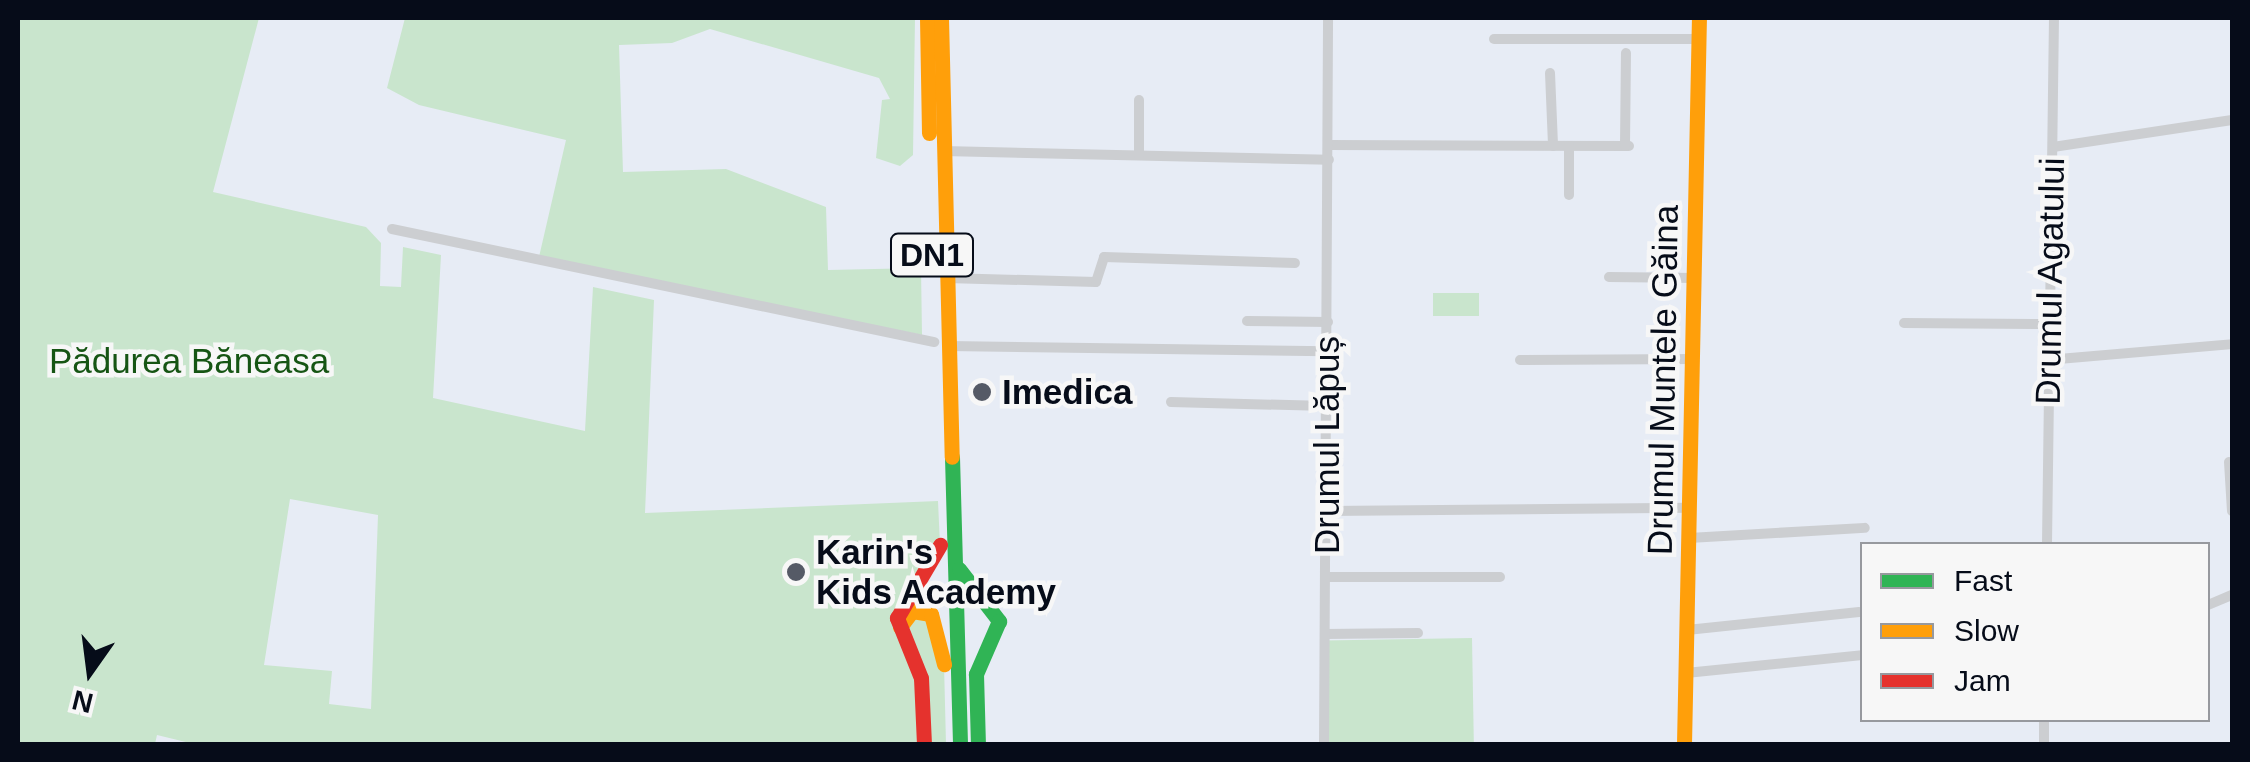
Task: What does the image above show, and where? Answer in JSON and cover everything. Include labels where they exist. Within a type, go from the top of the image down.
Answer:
[{"type":"main road","name":"DN1","points":[[927,18],[951,664],[960,744]]},
{"type":"main road","name":"DN1","points":[[940,18],[945,278],[940,344]]},
{"type":"main road","name":"Drumul Muntele Găina","points":[[1684,744],[1695,359],[1699,18]]},
{"type":"main road","points":[[924,744],[921,678],[899,634],[898,612],[946,547],[967,590],[998,628]]},
{"type":"main road","points":[[899,634],[908,613],[927,612],[951,664]]},
{"type":"main road","points":[[951,664],[972,619],[986,616],[998,628]]},
{"type":"main road","points":[[978,744],[976,674],[998,628]]},
{"type":"main road","name":"DN1","points":[[946,744],[952,685]]},
{"type":"street","name":"Drumul Lăpuș","points":[[1324,744],[1328,18]]},
{"type":"street","name":"Drumul Agatului","points":[[2047,542],[2054,18]]},
{"type":"street","points":[[1494,39],[1699,39]]},
{"type":"street","points":[[1329,145],[1627,146],[1626,53]]},
{"type":"street","points":[[1550,72],[1553,146]]},
{"type":"street","points":[[1139,100],[1139,155]]},
{"type":"street","points":[[2053,147],[2232,120]]},
{"type":"street","points":[[1569,146],[1569,195]]},
{"type":"street","points":[[943,150],[1330,160]]},
{"type":"street","points":[[392,229],[940,344],[1327,351]]},
{"type":"street","points":[[945,278],[1095,282],[1104,256],[1295,263]]},
{"type":"street","points":[[1608,277],[1696,278]]},
{"type":"street","points":[[1247,321],[1328,322]]},
{"type":"street","points":[[1904,323],[2048,324]]},
{"type":"street","points":[[2048,360],[2232,344]]},
{"type":"street","points":[[1520,360],[1695,359]]},
{"type":"street","points":[[1171,402],[1327,406]]},
{"type":"street","points":[[2229,462],[2232,511]]},
{"type":"street","points":[[1327,511],[1690,508]]},
{"type":"street","points":[[1689,538],[1865,528]]},
{"type":"street","points":[[1326,577],[1500,577]]},
{"type":"street","points":[[1688,630],[1859,612]]},
{"type":"street","points":[[1325,634],[1418,633]]},
{"type":"street","points":[[1686,673],[1860,655]]},
{"type":"green space","name":"Pădurea Băneasa","points":[[18,18],[259,18],[213,192],[366,227],[381,243],[380,286],[401,287],[403,247],[441,255],[433,398],[585,431],[593,287],[654,300],[645,513],[938,501],[940,545],[915,590],[944,664],[946,744],[194,744],[157,735],[155,744],[18,744]],"holes":[[[290,499],[378,515],[371,709],[329,704],[332,671],[264,665]]]},
{"type":"green space","points":[[405,18],[915,18],[913,155],[900,166],[876,158],[882,100],[890,99],[879,78],[710,29],[672,43],[619,45],[623,172],[726,169],[826,207],[828,270],[921,268],[922,335],[539,257],[566,140],[419,105],[387,88]]},
{"type":"green space","points":[[1433,293],[1479,293],[1479,316],[1433,316]]},
{"type":"green space","points":[[1472,638],[1474,744],[1327,744],[1325,641]]},
{"type":"traffic: fast","points":[[952,457],[960,744]]},
{"type":"traffic: fast","points":[[959,569],[999,621],[976,674],[978,744]]},
{"type":"traffic: slow","points":[[927,18],[929,133]]},
{"type":"traffic: slow","points":[[941,18],[952,457]]},
{"type":"traffic: slow","points":[[1684,744],[1699,18]]},
{"type":"traffic: slow","points":[[900,627],[912,611],[931,614],[944,664]]},
{"type":"traffic: jam","points":[[924,744],[921,678],[897,618],[940,545]]},
{"type":"place","name":"Imedica","points":[[982,392]]},
{"type":"place","name":"Karin's Kids Academy","points":[[796,572]]}]
